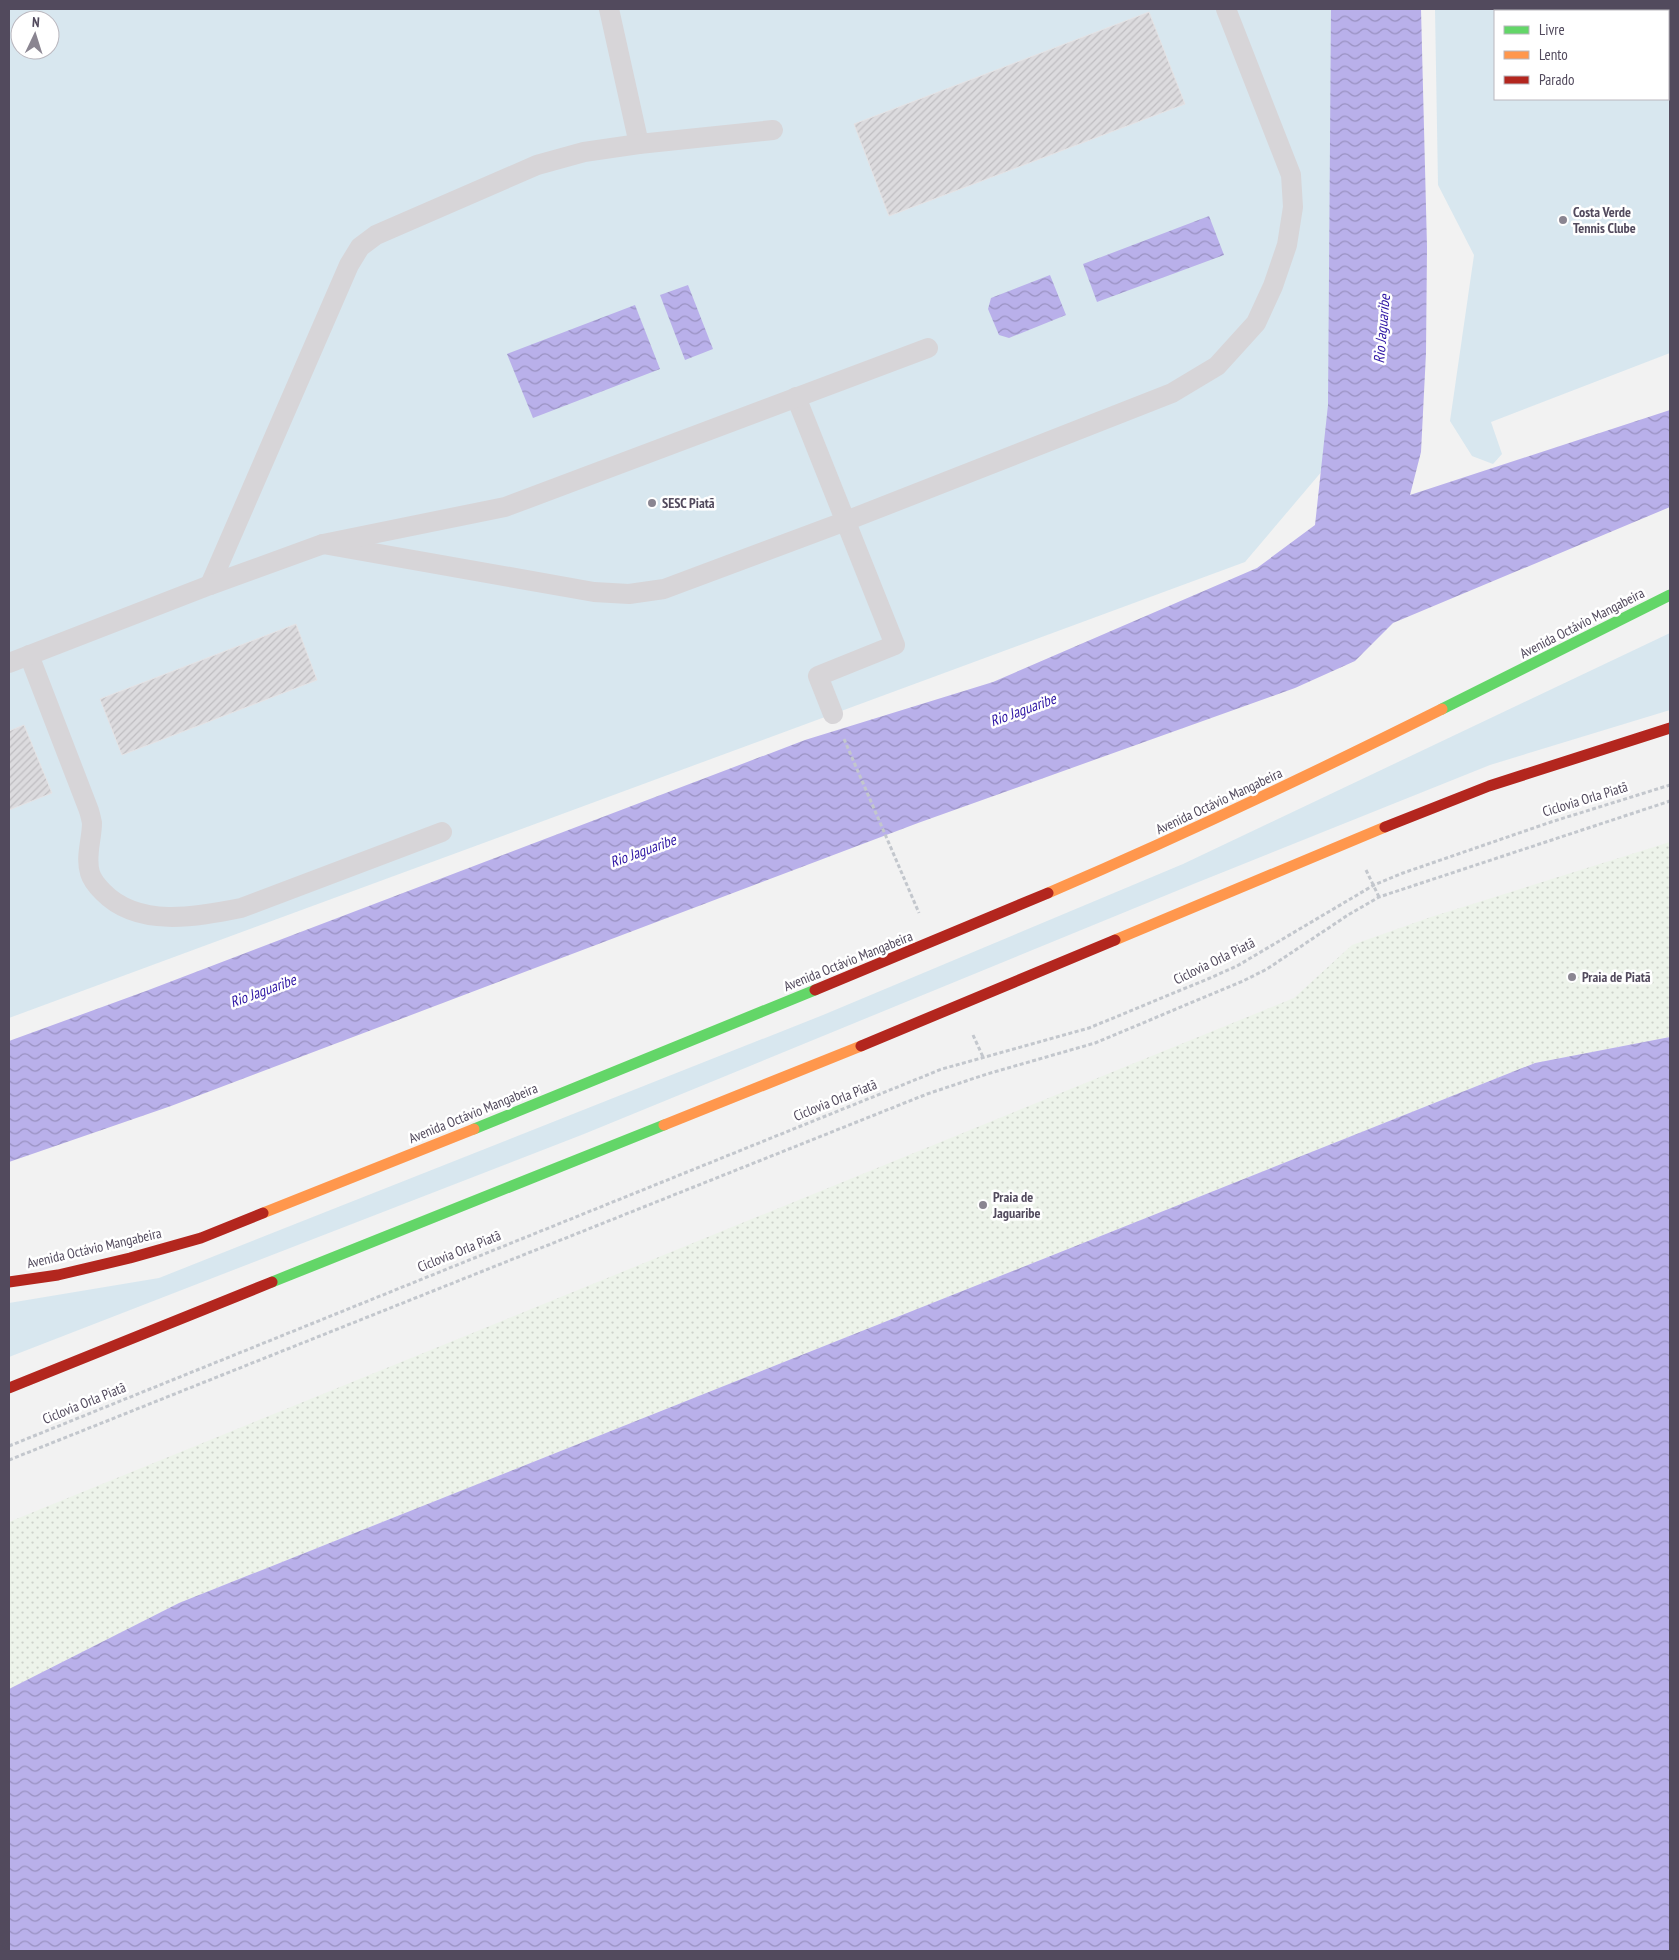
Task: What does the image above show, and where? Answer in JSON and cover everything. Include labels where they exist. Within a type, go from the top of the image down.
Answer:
[{"type":"main road","name":"Avenida Octávio Mangabeira","points":[[9,1282],[39,1279],[201,1238],[659,1055],[1155,848],[1290,784],[1670,595]]},
{"type":"main road","points":[[9,1388],[960,1006],[1351,840],[1489,786],[1670,728]]},
{"type":"lane","points":[[609,9],[638,144]]},
{"type":"lane","points":[[323,544],[594,592],[629,594],[664,589],[846,521],[1172,393],[1217,366],[1256,322],[1273,286],[1287,245],[1293,207],[1291,174],[1226,9]]},
{"type":"lane","points":[[210,585],[349,265],[360,247],[376,235],[537,165],[584,152],[638,144],[773,130]]},
{"type":"lane","points":[[9,663],[210,585],[323,544],[505,507],[928,348]]},
{"type":"lane","points":[[796,397],[895,645],[818,676],[833,714]]},
{"type":"lane","points":[[29,655],[92,822],[89,857],[90,873],[97,886],[110,900],[132,910],[150,916],[181,917],[206,915],[240,908],[442,832]]},
{"type":"path","points":[[833,714],[906,884]]},
{"type":"path","name":"Ciclovia Orla Piatã","points":[[9,1446],[942,1069],[1089,1028],[1237,966],[1374,886],[1403,873],[1551,822],[1670,785]]},
{"type":"path","points":[[9,1460],[928,1094],[987,1074],[1095,1044],[1267,969],[1348,915],[1379,897],[1670,801]]},
{"type":"shaded area","name":"SESC Piatã","points":[[9,9],[1348,9],[1345,444],[1245,562],[9,1018]]},
{"type":"shaded area","name":"Costa Verde Tennis Clube","points":[[1435,9],[1670,9],[1670,353],[1491,422],[1502,454],[1493,464],[1472,456],[1450,421],[1474,255],[1438,185]]},
{"type":"shaded area","points":[[1670,633],[1670,710],[1490,765],[1191,885],[584,1134],[9,1357],[9,1303],[159,1278],[823,1015],[1183,864]]},
{"type":"sand","name":"Praia de Jaguaribe","points":[[1670,842],[1670,1037],[1535,1063],[179,1603],[9,1689],[9,1522],[1294,998],[1352,945],[1431,917]]},
{"type":"water","name":"Rio Jaguaribe","points":[[1331,9],[1421,9],[1427,247],[1426,353],[1421,452],[1410,495],[1670,410],[1670,507],[1393,623],[1355,661],[1295,688],[918,823],[171,1106],[9,1162],[9,1041],[146,991],[805,740],[993,682],[1257,568],[1315,525],[1328,405]]},
{"type":"water","points":[[1209,216],[1224,255],[1097,302],[1083,264]]},
{"type":"water","points":[[1050,275],[1066,315],[1009,338],[999,335],[988,309],[991,298]]},
{"type":"water","points":[[688,285],[713,349],[685,360],[660,295]]},
{"type":"water","points":[[635,305],[660,369],[533,418],[507,354]]},
{"type":"water","points":[[1670,1037],[1670,1951],[9,1951],[9,1689],[179,1603],[1535,1063]]},
{"type":"building","points":[[1149,12],[1185,104],[889,216],[854,124]]},
{"type":"building","points":[[296,624],[317,680],[122,755],[100,699]]},
{"type":"building","points":[[24,725],[52,793],[9,810],[9,731]]},
{"type":"traffic: fast","points":[[1442,709],[1670,595]]},
{"type":"traffic: fast","points":[[474,1129],[815,990]]},
{"type":"traffic: fast","points":[[272,1282],[664,1125]]},
{"type":"traffic: slow","points":[[1048,893],[1246,804],[1442,709]]},
{"type":"traffic: slow","points":[[1115,940],[1385,827]]},
{"type":"traffic: slow","points":[[664,1125],[861,1046]]},
{"type":"traffic: slow","points":[[263,1213],[474,1129]]},
{"type":"traffic: jam","points":[[1385,827],[1489,786],[1670,728]]},
{"type":"traffic: jam","points":[[815,990],[1048,893]]},
{"type":"traffic: jam","points":[[861,1046],[1115,940]]},
{"type":"traffic: jam","points":[[9,1282],[58,1275],[130,1258],[201,1238],[263,1213]]},
{"type":"traffic: jam","points":[[9,1388],[272,1282]]},
{"type":"place","name":"Costa Verde Tennis Clube","points":[[1563,220]]},
{"type":"place","name":"SESC Piatã","points":[[652,503]]},
{"type":"place","name":"Praia de Piatã","points":[[1572,977]]},
{"type":"place","name":"Praia de Jaguaribe","points":[[983,1205]]}]
